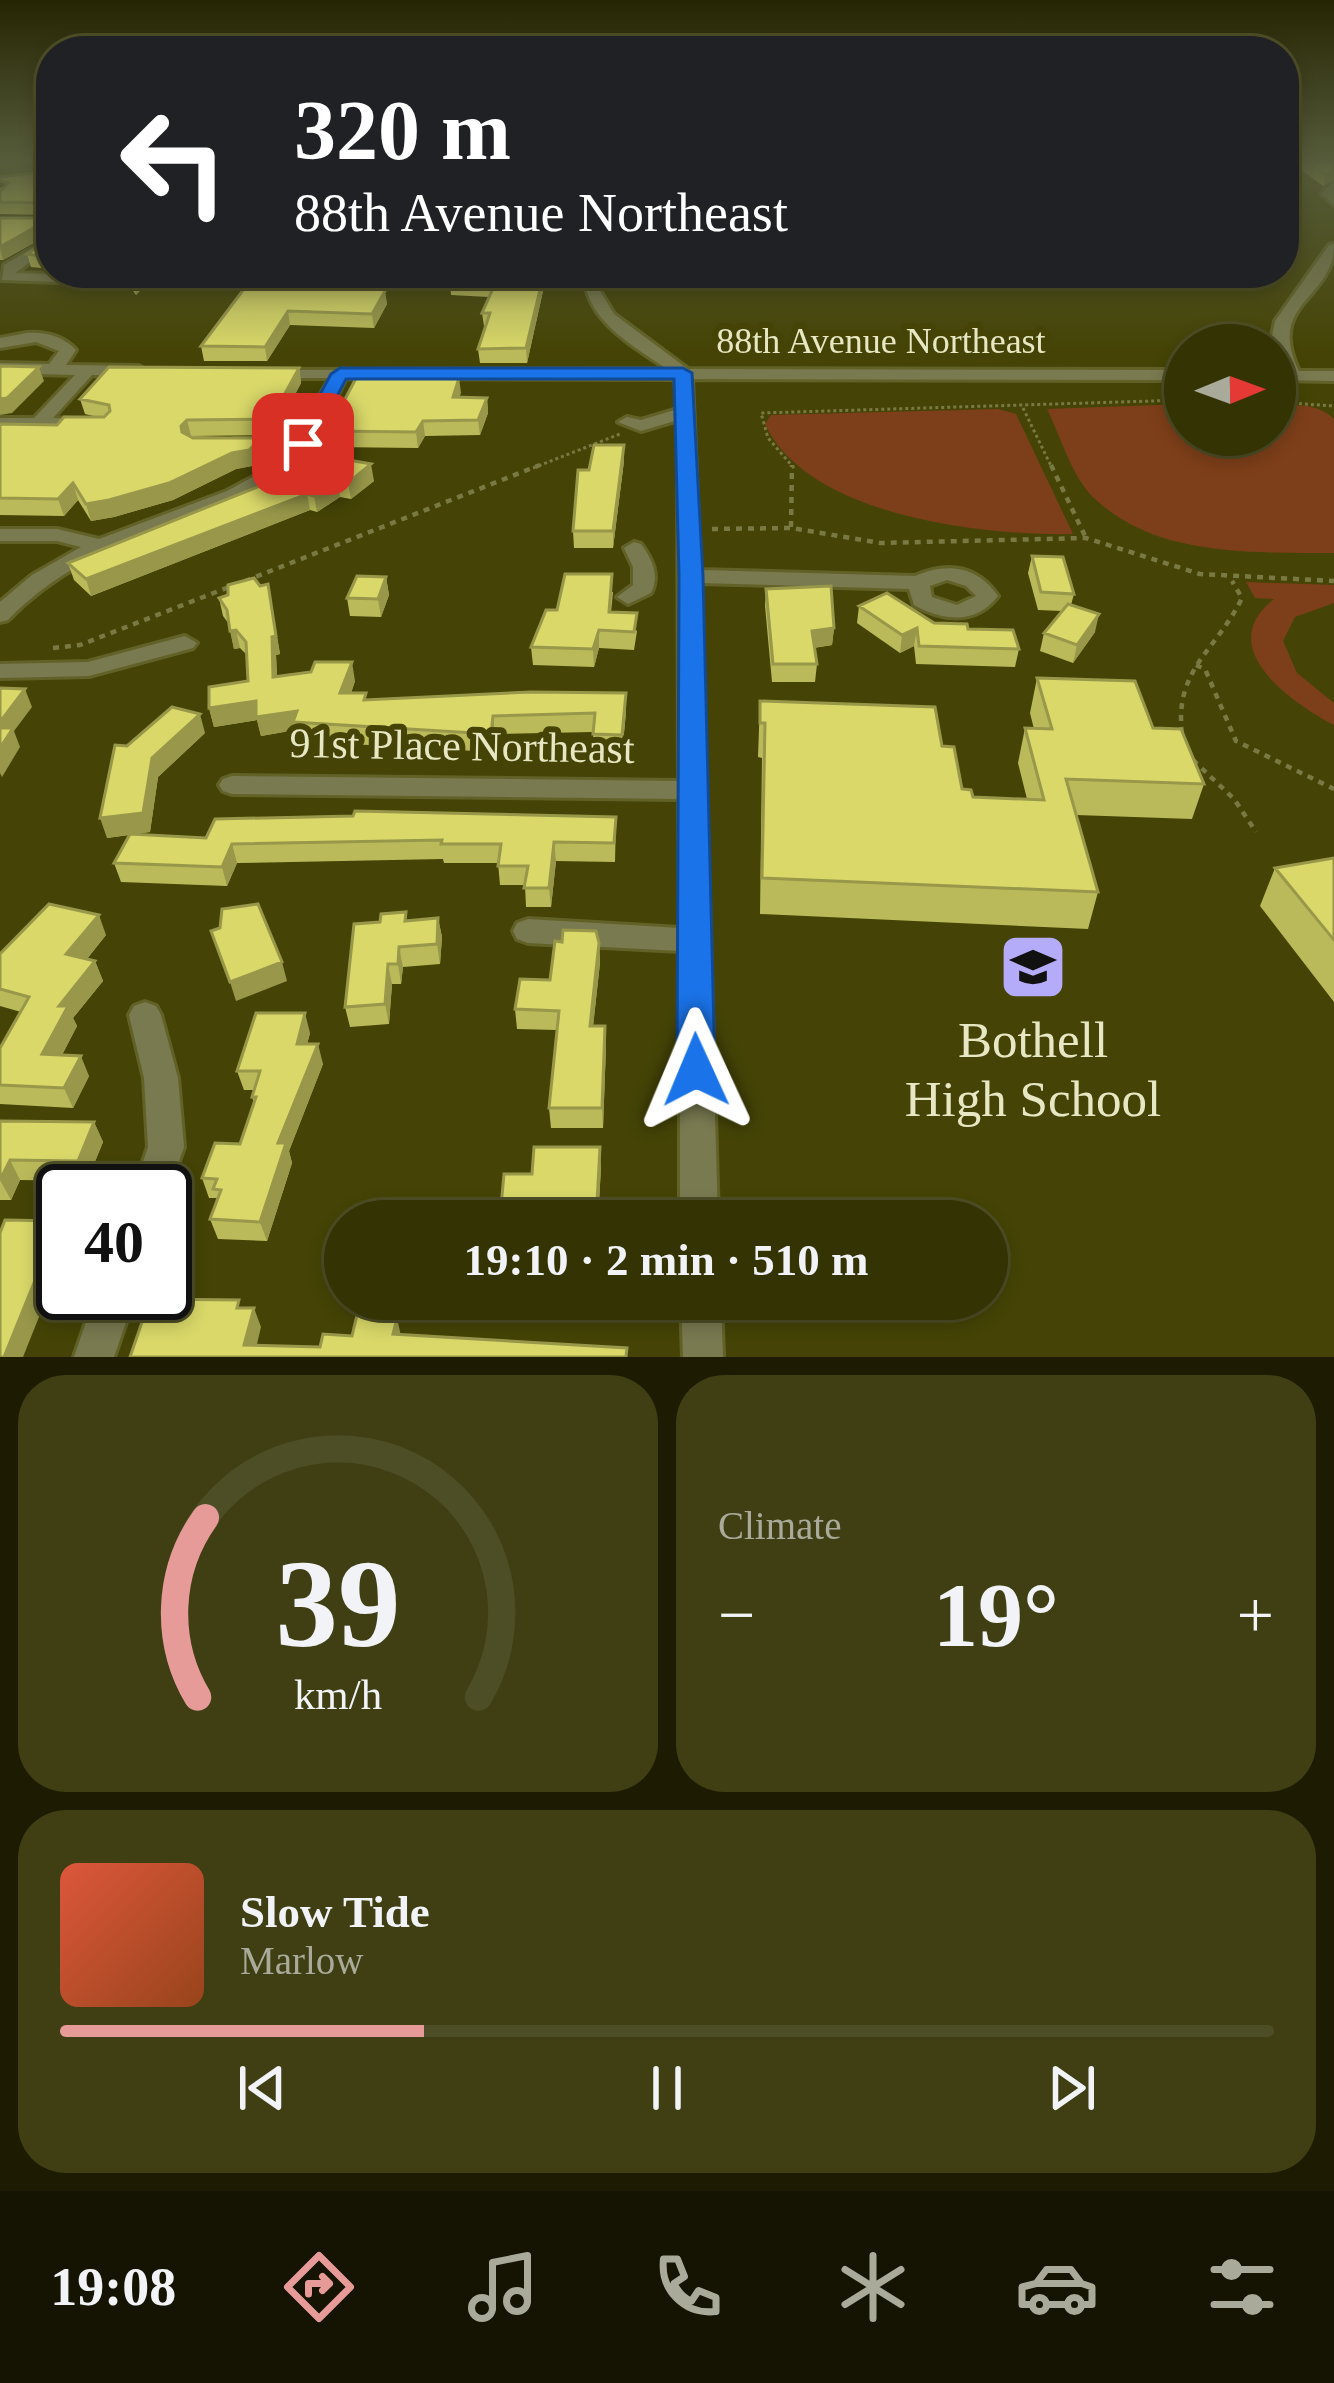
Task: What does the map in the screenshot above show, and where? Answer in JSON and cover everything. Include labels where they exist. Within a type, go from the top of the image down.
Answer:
[{"type":"street","points":[[1281,324],[1285,313],[1322,275],[1334,248]]},
{"type":"street","points":[[36,251],[9,268],[7,277],[36,278]]},
{"type":"street","points":[[591,288],[597,305],[683,373],[691,573],[699,1200]]},
{"type":"street","points":[[0,343],[21,337],[56,341],[68,350],[55,369]]},
{"type":"street","points":[[0,368],[157,371]]},
{"type":"street","points":[[38,424],[88,370]]},
{"type":"street","name":"88th Avenue Northeast","points":[[248,372],[1164,375]]},
{"type":"street","points":[[0,615],[51,571],[96,544],[248,489],[277,470],[303,444],[340,374]]},
{"type":"street","points":[[1296,376],[1334,376]]},
{"type":"street","points":[[634,424],[687,412]]},
{"type":"street","points":[[0,423],[102,424]]},
{"type":"street","points":[[218,444],[303,444]]},
{"type":"street","points":[[0,535],[57,535],[96,544]]},
{"type":"street","points":[[628,597],[643,588],[644,569],[634,548]]},
{"type":"street","points":[[644,569],[919,583]]},
{"type":"street","points":[[0,671],[89,669],[185,643]]},
{"type":"street","name":"91st Place Northeast","points":[[232,784],[691,790]]},
{"type":"street","points":[[528,931],[694,940]]},
{"type":"street","points":[[145,1015],[161,1078],[166,1147],[160,1164]]},
{"type":"street","points":[[94,1357],[107,1320]]},
{"type":"street","points":[[702,1320],[703,1357]]},
{"type":"path","points":[[791,528],[788,503],[795,469],[768,438],[760,413],[1164,401]]},
{"type":"path","points":[[1296,403],[1334,406]]},
{"type":"path","points":[[1022,406],[1086,538]]},
{"type":"path","points":[[37,650],[80,645],[634,424]]},
{"type":"path","points":[[690,530],[791,528],[880,543],[1007,544],[1086,538],[1169,568],[1231,579],[1334,581]]},
{"type":"path","points":[[1231,579],[1242,598],[1239,608],[1196,665],[1178,704],[1184,743],[1194,762],[1234,799],[1256,832]]},
{"type":"path","points":[[1196,665],[1205,669],[1237,741],[1334,789]]},
{"type":"shaded area","points":[[1164,405],[1164,456],[1296,456],[1296,405],[1328,414],[1334,419],[1334,553],[1208,548],[1177,542],[1120,518],[1087,490],[1047,409]]},
{"type":"shaded area","points":[[998,409],[1016,414],[1073,534],[947,524],[857,500],[818,480],[787,455],[765,424],[771,415]]},
{"type":"shaded area","points":[[1246,582],[1334,585],[1334,603],[1295,617],[1283,641],[1297,673],[1334,703],[1334,725],[1298,702],[1265,672],[1254,654],[1251,636],[1257,618],[1274,599],[1255,598]]},
{"type":"building","points":[[0,224],[36,224],[36,227],[0,247]]},
{"type":"building","points":[[245,288],[384,288],[372,314],[288,311],[265,347],[201,346]]},
{"type":"building","points":[[493,288],[540,288],[526,348],[478,349],[490,313],[482,313]]},
{"type":"building","points":[[0,366],[39,367],[7,398],[0,399]]},
{"type":"building","points":[[109,367],[299,368],[271,419],[187,420],[181,426],[193,438],[261,438],[249,450],[232,453],[169,483],[109,500],[86,504],[73,483],[58,499],[0,498],[0,424],[57,425],[64,417],[104,417],[109,405],[80,399]]},
{"type":"building","points":[[361,369],[405,369],[402,378],[459,378],[453,397],[487,398],[478,420],[423,421],[416,432],[328,431]]},
{"type":"building","points":[[594,445],[624,445],[613,531],[573,531],[578,470],[589,470]]},
{"type":"building","points":[[332,457],[371,464],[348,483],[338,481],[314,496],[307,494],[86,579],[68,563]]},
{"type":"building","points":[[1032,556],[1063,557],[1074,594],[1041,592]]},
{"type":"building","points":[[565,574],[612,574],[609,612],[637,613],[634,632],[599,630],[593,649],[531,647],[546,610],[557,610]]},
{"type":"building","points":[[357,576],[386,577],[378,599],[347,598]]},
{"type":"building","points":[[254,578],[260,586],[268,584],[276,636],[272,637],[273,677],[311,672],[315,662],[352,662],[340,693],[366,693],[364,700],[626,693],[622,735],[593,734],[595,713],[493,716],[491,734],[293,722],[297,711],[256,717],[256,701],[209,708],[209,687],[248,681],[246,642],[236,630],[230,631],[227,610],[219,598],[228,595],[228,585]]},
{"type":"building","points":[[831,586],[834,628],[812,631],[817,664],[773,664],[766,589]]},
{"type":"building","points":[[887,593],[934,623],[1013,630],[1019,649],[919,646],[917,628],[902,635],[859,606]]},
{"type":"building","points":[[1068,604],[1099,614],[1077,645],[1044,633]]},
{"type":"building","points":[[1037,678],[1135,681],[1153,728],[1181,729],[1204,784],[1066,779],[1098,892],[762,878],[765,723],[760,723],[760,701],[935,707],[942,746],[954,747],[962,789],[971,790],[973,797],[1044,800],[1025,728],[1052,729]]},
{"type":"building","points":[[0,688],[25,689],[0,722]]},
{"type":"building","points":[[172,707],[200,714],[152,758],[143,813],[100,818],[115,745],[127,746]]},
{"type":"building","points":[[0,728],[13,728],[0,748]]},
{"type":"building","points":[[355,811],[616,817],[614,843],[554,842],[549,888],[524,888],[528,866],[498,866],[501,844],[441,844],[442,840],[232,844],[222,867],[114,863],[130,834],[206,838],[215,819],[353,816]]},
{"type":"building","points":[[1334,858],[1334,940],[1275,868]]},
{"type":"building","points":[[49,904],[99,915],[66,954],[95,961],[59,1006],[68,1006],[42,1054],[81,1056],[64,1088],[0,1085],[0,1048],[29,997],[0,989],[0,954]]},
{"type":"building","points":[[258,904],[282,962],[230,982],[211,931],[220,928],[222,909]]},
{"type":"building","points":[[406,912],[405,921],[438,918],[437,944],[399,947],[398,964],[388,964],[385,1004],[345,1007],[354,924],[380,922],[381,914]]},
{"type":"building","points":[[563,930],[596,931],[599,943],[590,1026],[605,1026],[602,1108],[549,1108],[559,1011],[515,1009],[520,979],[550,980],[555,941],[562,942]]},
{"type":"building","points":[[256,1013],[305,1013],[297,1044],[318,1044],[278,1143],[286,1143],[260,1222],[210,1219],[221,1190],[213,1189],[217,1179],[202,1178],[215,1143],[240,1144],[256,1097],[252,1097],[260,1071],[237,1071]]},
{"type":"building","points":[[0,1121],[94,1122],[78,1161],[10,1160],[0,1180]]},
{"type":"building","points":[[534,1147],[600,1147],[597,1200],[502,1200],[504,1174],[532,1174]]},
{"type":"building","points":[[5,1220],[36,1221],[36,1278],[4,1357],[0,1357],[0,1233]]},
{"type":"building","points":[[192,1299],[239,1300],[237,1308],[254,1308],[244,1345],[320,1347],[323,1334],[352,1336],[356,1320],[396,1320],[393,1334],[627,1348],[626,1357],[130,1357],[143,1320],[192,1320]]},
{"type":"place","name":"Bothell High School","points":[[1033,967]]},
{"type":"route","points":[[303,444],[340,374],[683,373],[691,576],[696,1070]]}]
